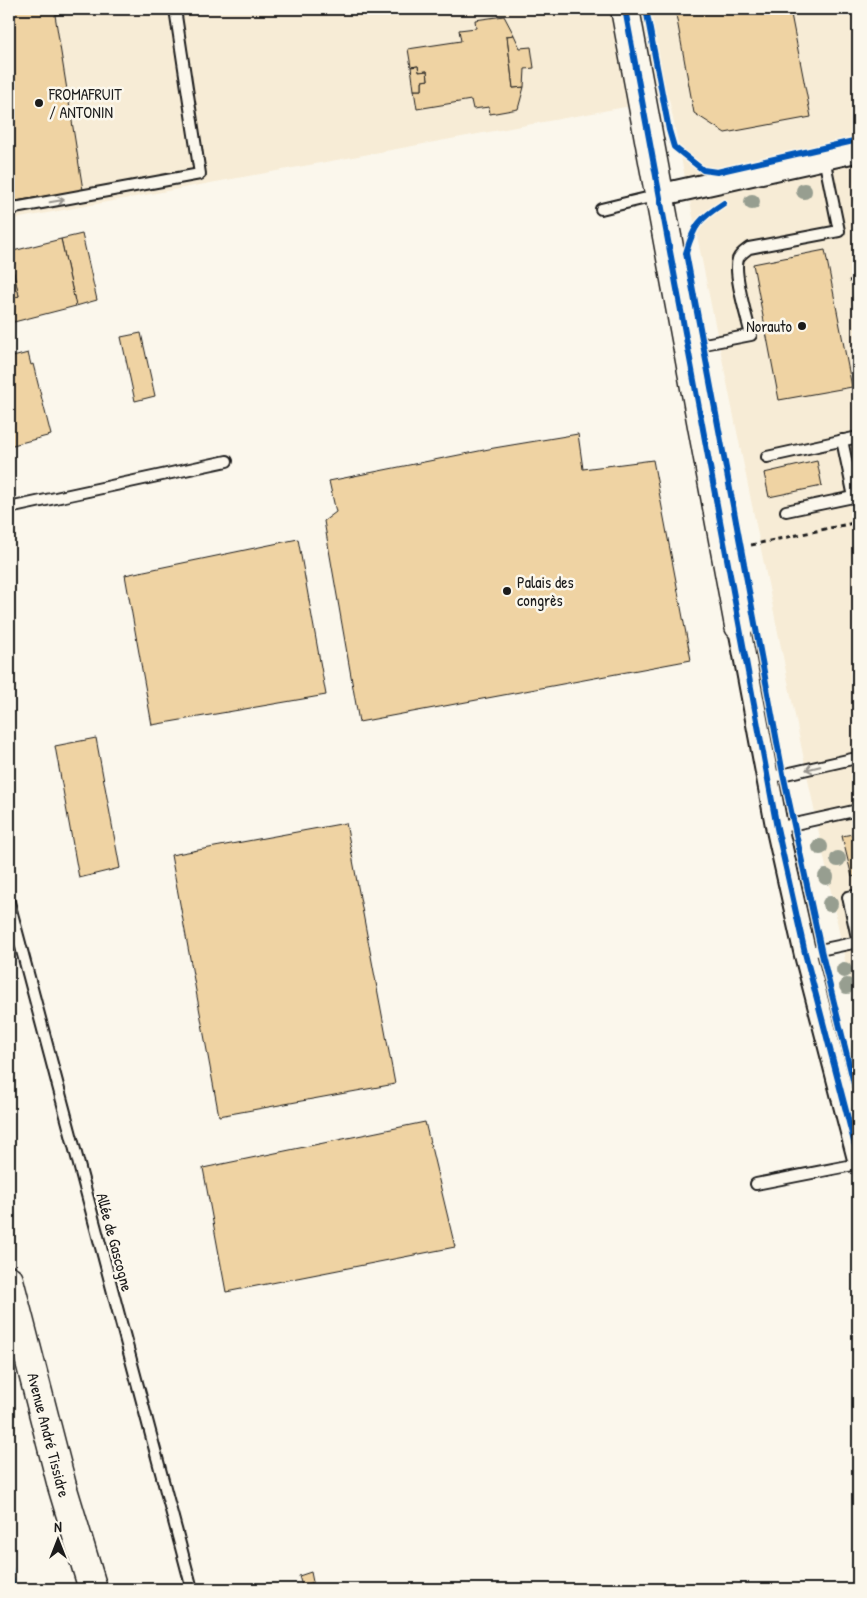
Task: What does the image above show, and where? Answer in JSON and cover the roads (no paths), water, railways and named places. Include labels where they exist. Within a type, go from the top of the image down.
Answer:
[{"type":"street","points":[[625,9],[777,828],[805,953],[858,1156]]},
{"type":"street","points":[[660,195],[858,151]]},
{"type":"street","name":"Avenue André Tissidre","points":[[9,1280],[62,1486],[93,1589]]},
{"type":"street","name":"Avenue André Tissidre","points":[[9,1320],[80,1589]]},
{"type":"lane","points":[[9,209],[200,174],[175,9]]},
{"type":"lane","points":[[688,347],[750,334],[738,280],[737,265],[738,258],[749,248],[839,231],[824,158]]},
{"type":"lane","points":[[601,209],[660,195]]},
{"type":"lane","points":[[766,456],[858,437]]},
{"type":"lane","points":[[786,511],[856,497],[842,440]]},
{"type":"lane","points":[[9,508],[227,462]]},
{"type":"lane","points":[[768,778],[858,759]]},
{"type":"lane","points":[[777,828],[858,810]]},
{"type":"lane","points":[[805,953],[858,942],[848,897],[858,895]]},
{"type":"lane","name":"Allée de Gascogne","points":[[9,902],[192,1589]]},
{"type":"lane","points":[[756,1184],[858,1156]]},
{"type":"place","name":"FROMAFRUIT / ANTONIN","points":[[39,103]]},
{"type":"place","name":"Norauto","points":[[802,326]]},
{"type":"place","name":"Palais des congrès","points":[[507,591]]}]
